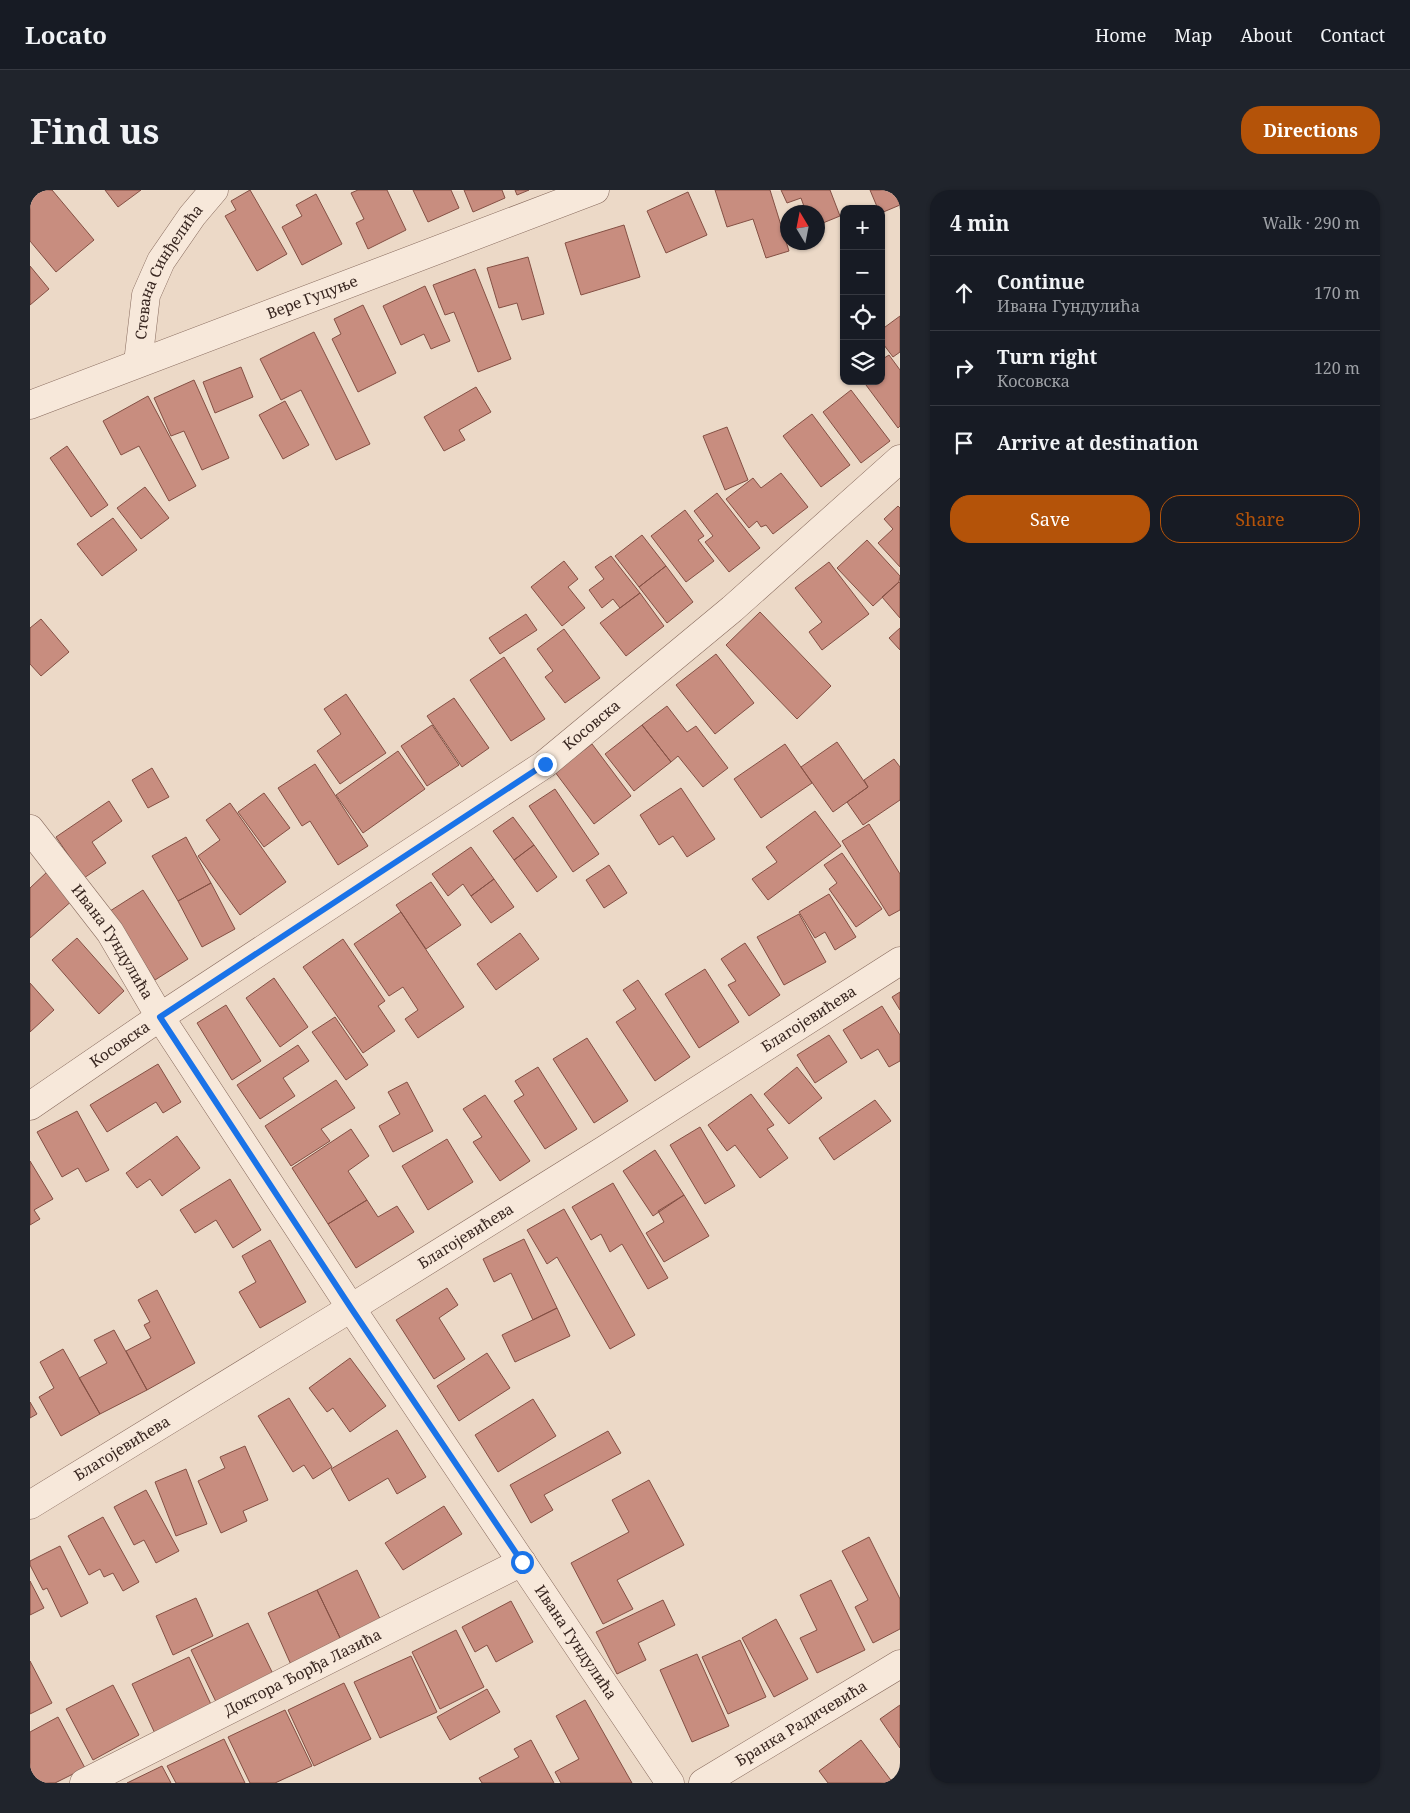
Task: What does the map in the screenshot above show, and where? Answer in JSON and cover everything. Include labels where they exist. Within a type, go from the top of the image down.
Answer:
[{"type":"street","name":"Стевана Синђелића","points":[[138,363],[146,295],[161,261],[192,216],[214,190]]},
{"type":"street","name":"Вере Гуцуње","points":[[30,405],[595,190]]},
{"type":"street","name":"Косовска","points":[[30,1106],[160,1017],[545,764],[732,609],[900,459]]},
{"type":"street","name":"Ивана Гундулића","points":[[30,828],[110,932],[160,1017],[351,1308],[670,1783]]},
{"type":"street","name":"Благојевићева","points":[[30,1505],[596,1156],[900,961]]},
{"type":"street","name":"Доктора Ђорђа Лазића","points":[[84,1783],[522,1562]]},
{"type":"street","name":"Бранка Радичевића","points":[[703,1783],[900,1664]]},
{"type":"building","points":[[30,190],[52,190],[94,240],[56,272],[30,241]]},
{"type":"building","points":[[105,190],[141,190],[118,207]]},
{"type":"building","points":[[250,190],[287,254],[257,271],[225,216],[236,210],[231,201]]},
{"type":"building","points":[[358,190],[387,190],[406,230],[368,249],[356,223],[364,219],[351,193]]},
{"type":"building","points":[[413,190],[451,190],[459,208],[428,222]]},
{"type":"building","points":[[464,190],[502,190],[505,198],[473,212]]},
{"type":"building","points":[[515,190],[529,190],[517,195]]},
{"type":"building","points":[[715,190],[770,190],[780,222],[780,250],[789,251],[766,258],[753,219],[727,227]]},
{"type":"building","points":[[781,190],[830,190],[840,216],[825,222],[825,205],[804,205],[801,198],[787,203]]},
{"type":"building","points":[[870,190],[893,190],[900,205],[885,211],[885,205],[876,205]]},
{"type":"building","points":[[688,192],[707,235],[666,253],[647,211]]},
{"type":"building","points":[[316,194],[342,244],[302,265],[282,227],[302,216],[296,205]]},
{"type":"building","points":[[624,225],[640,277],[581,295],[565,243]]},
{"type":"building","points":[[528,257],[544,314],[522,320],[517,303],[499,308],[487,268]]},
{"type":"building","points":[[30,266],[49,289],[30,305]]},
{"type":"building","points":[[475,269],[511,359],[478,372],[454,312],[445,315],[433,285]]},
{"type":"building","points":[[425,286],[450,341],[431,349],[424,334],[401,345],[383,306]]},
{"type":"building","points":[[363,305],[396,373],[358,392],[332,339],[341,334],[334,319]]},
{"type":"building","points":[[900,316],[900,352],[893,357],[885,346],[885,327]]},
{"type":"building","points":[[314,332],[370,444],[336,460],[301,390],[281,400],[260,359]]},
{"type":"building","points":[[889,355],[900,370],[900,426],[898,428],[866,385],[885,385],[885,358]]},
{"type":"building","points":[[241,367],[253,397],[215,413],[203,382]]},
{"type":"building","points":[[194,380],[229,458],[202,470],[184,431],[171,436],[154,398]]},
{"type":"building","points":[[476,387],[491,412],[459,430],[465,440],[444,451],[424,417]]},
{"type":"building","points":[[851,390],[890,441],[861,463],[823,412]]},
{"type":"building","points":[[148,396],[196,486],[169,501],[139,446],[121,455],[103,421]]},
{"type":"building","points":[[285,401],[309,445],[283,459],[259,415]]},
{"type":"building","points":[[812,414],[850,465],[821,487],[783,436]]},
{"type":"building","points":[[727,427],[748,480],[725,490],[703,436]]},
{"type":"building","points":[[67,446],[108,505],[91,517],[50,458]]},
{"type":"building","points":[[781,473],[808,507],[773,534],[766,525],[761,527],[757,521],[749,528],[726,499],[753,478],[761,488]]},
{"type":"building","points":[[145,487],[169,518],[141,539],[117,508]]},
{"type":"building","points":[[717,493],[760,548],[729,572],[705,542],[713,536],[694,511]]},
{"type":"building","points":[[898,506],[900,508],[900,567],[878,543],[893,529],[884,519]]},
{"type":"building","points":[[685,510],[704,536],[698,540],[714,561],[686,582],[651,536]]},
{"type":"building","points":[[113,518],[137,550],[102,576],[77,544]]},
{"type":"building","points":[[642,535],[666,566],[639,587],[615,556]]},
{"type":"building","points":[[867,540],[900,576],[899,582],[873,606],[837,568]]},
{"type":"building","points":[[611,556],[640,593],[620,608],[613,599],[602,608],[589,590],[604,579],[595,567]]},
{"type":"building","points":[[564,561],[578,579],[568,587],[585,608],[562,626],[531,587]]},
{"type":"building","points":[[829,562],[869,614],[822,650],[809,632],[822,622],[795,588]]},
{"type":"building","points":[[666,566],[693,602],[667,623],[639,587]]},
{"type":"building","points":[[900,583],[900,618],[882,597]]},
{"type":"building","points":[[640,593],[664,626],[626,656],[600,623]]},
{"type":"building","points":[[760,612],[831,686],[797,719],[726,645]]},
{"type":"building","points":[[526,614],[537,630],[500,654],[489,638]]},
{"type":"building","points":[[41,619],[69,652],[41,676],[30,664],[30,628]]},
{"type":"building","points":[[900,628],[900,650],[889,638]]},
{"type":"building","points":[[564,629],[600,678],[565,703],[545,677],[553,671],[537,649]]},
{"type":"building","points":[[716,654],[754,703],[715,734],[676,685]]},
{"type":"building","points":[[504,657],[545,719],[511,741],[470,680]]},
{"type":"building","points":[[346,694],[386,753],[340,784],[317,751],[341,734],[324,709]]},
{"type":"building","points":[[454,698],[489,748],[462,767],[427,716]]},
{"type":"building","points":[[667,706],[687,732],[696,726],[728,768],[703,787],[678,756],[671,762],[642,725]]},
{"type":"building","points":[[432,725],[459,765],[427,786],[401,746]]},
{"type":"building","points":[[642,725],[671,762],[634,791],[605,754]]},
{"type":"building","points":[[837,742],[868,787],[833,812],[801,767]]},
{"type":"building","points":[[592,744],[631,796],[594,824],[555,772]]},
{"type":"building","points":[[785,744],[812,783],[761,818],[734,779]]},
{"type":"building","points":[[398,751],[425,789],[363,833],[336,795]]},
{"type":"building","points":[[894,759],[900,767],[900,800],[863,825],[847,802],[868,787],[864,780]]},
{"type":"building","points":[[315,764],[368,846],[338,865],[310,821],[302,826],[278,788]]},
{"type":"building","points":[[152,768],[169,797],[148,808],[132,780]]},
{"type":"building","points":[[681,788],[715,839],[687,857],[673,836],[659,845],[640,815]]},
{"type":"building","points":[[555,789],[599,854],[573,872],[529,806]]},
{"type":"building","points":[[264,793],[290,828],[264,847],[238,812]]},
{"type":"building","points":[[109,801],[122,821],[92,842],[106,863],[84,878],[56,837]]},
{"type":"building","points":[[230,803],[286,882],[240,915],[198,856],[220,840],[206,820]]},
{"type":"building","points":[[815,811],[841,846],[768,900],[752,879],[777,862],[766,847]]},
{"type":"building","points":[[513,817],[534,845],[514,860],[493,831]]},
{"type":"building","points":[[869,824],[900,874],[900,910],[889,916],[842,841]]},
{"type":"building","points":[[186,837],[211,883],[178,901],[152,856]]},
{"type":"building","points":[[534,845],[557,877],[537,892],[514,860]]},
{"type":"building","points":[[471,847],[494,879],[471,896],[463,884],[448,896],[432,874]]},
{"type":"building","points":[[842,853],[882,909],[856,927],[829,889],[837,883],[824,865]]},
{"type":"building","points":[[609,865],[627,893],[604,908],[586,880]]},
{"type":"building","points":[[48,871],[74,899],[30,938],[30,888]]},
{"type":"building","points":[[494,879],[514,907],[491,923],[471,896]]},
{"type":"building","points":[[431,882],[461,925],[426,949],[396,905]]},
{"type":"building","points":[[211,883],[235,929],[202,947],[178,901]]},
{"type":"building","points":[[143,890],[188,959],[155,980],[110,911]]},
{"type":"building","points":[[829,894],[856,937],[835,950],[825,932],[815,938],[799,912]]},
{"type":"building","points":[[401,912],[464,1007],[418,1038],[405,1019],[418,1010],[403,987],[389,996],[354,944]]},
{"type":"building","points":[[799,914],[826,962],[784,985],[757,937]]},
{"type":"building","points":[[520,933],[539,959],[496,990],[477,964]]},
{"type":"building","points":[[77,938],[124,991],[99,1014],[52,960]]},
{"type":"building","points":[[343,939],[385,1001],[378,1006],[395,1031],[363,1053],[303,967]]},
{"type":"building","points":[[745,943],[780,995],[749,1016],[728,985],[736,981],[721,959]]},
{"type":"building","points":[[705,969],[739,1022],[699,1048],[665,994]]},
{"type":"building","points":[[274,978],[308,1027],[280,1047],[246,998]]},
{"type":"building","points":[[638,980],[690,1057],[655,1081],[616,1022],[636,1009],[623,990]]},
{"type":"building","points":[[30,983],[54,1010],[30,1032]]},
{"type":"building","points":[[900,992],[900,1010],[892,997]]},
{"type":"building","points":[[226,1005],[261,1061],[232,1080],[197,1023]]},
{"type":"building","points":[[882,1006],[900,1035],[900,1061],[889,1067],[878,1049],[861,1059],[843,1030]]},
{"type":"building","points":[[335,1017],[368,1065],[346,1080],[312,1032]]},
{"type":"building","points":[[829,1035],[847,1062],[815,1083],[797,1055]]},
{"type":"building","points":[[587,1038],[628,1101],[594,1123],[553,1059]]},
{"type":"building","points":[[298,1045],[309,1061],[283,1078],[295,1096],[260,1119],[237,1085]]},
{"type":"building","points":[[158,1064],[181,1102],[163,1113],[156,1102],[107,1132],[90,1105]]},
{"type":"building","points":[[538,1067],[577,1129],[545,1149],[514,1101],[524,1095],[515,1081]]},
{"type":"building","points":[[797,1067],[822,1098],[789,1124],[764,1094]]},
{"type":"building","points":[[336,1080],[355,1108],[321,1129],[330,1141],[291,1166],[265,1126]]},
{"type":"building","points":[[407,1082],[433,1131],[393,1152],[379,1126],[400,1114],[388,1092]]},
{"type":"building","points":[[751,1094],[774,1125],[767,1129],[788,1158],[760,1178],[735,1145],[727,1151],[708,1125]]},
{"type":"building","points":[[485,1095],[530,1161],[500,1181],[473,1142],[482,1137],[463,1109]]},
{"type":"building","points":[[875,1100],[891,1121],[834,1160],[819,1138]]},
{"type":"building","points":[[77,1111],[109,1170],[86,1182],[78,1168],[62,1177],[37,1132]]},
{"type":"building","points":[[700,1127],[735,1186],[705,1204],[670,1145]]},
{"type":"building","points":[[351,1129],[369,1156],[348,1171],[367,1200],[328,1224],[292,1168]]},
{"type":"building","points":[[177,1136],[200,1168],[162,1196],[150,1179],[137,1188],[126,1173]]},
{"type":"building","points":[[447,1139],[473,1182],[428,1210],[402,1166]]},
{"type":"building","points":[[655,1150],[684,1195],[653,1216],[623,1171]]},
{"type":"building","points":[[30,1161],[53,1199],[34,1210],[40,1219],[30,1225]]},
{"type":"building","points":[[230,1179],[261,1230],[233,1248],[216,1220],[195,1233],[180,1210]]},
{"type":"building","points":[[613,1183],[668,1278],[648,1289],[622,1244],[610,1252],[601,1234],[591,1240],[572,1207]]},
{"type":"building","points":[[684,1195],[709,1236],[664,1262],[646,1233],[664,1222],[658,1211]]},
{"type":"building","points":[[367,1200],[378,1217],[397,1206],[414,1232],[356,1268],[328,1224]]},
{"type":"building","points":[[564,1209],[635,1335],[610,1349],[557,1257],[547,1264],[527,1230]]},
{"type":"building","points":[[524,1239],[557,1308],[533,1320],[511,1273],[494,1282],[483,1259]]},
{"type":"building","points":[[270,1240],[306,1302],[260,1328],[239,1292],[256,1282],[242,1256]]},
{"type":"building","points":[[447,1288],[458,1305],[439,1318],[465,1359],[434,1379],[396,1320]]},
{"type":"building","points":[[157,1290],[195,1363],[147,1390],[126,1351],[151,1338],[144,1325],[150,1322],[138,1300]]},
{"type":"building","points":[[557,1308],[570,1336],[515,1362],[502,1335]]},
{"type":"building","points":[[114,1330],[147,1390],[100,1414],[79,1378],[107,1363],[94,1340]]},
{"type":"building","points":[[63,1349],[100,1414],[61,1436],[39,1397],[54,1388],[40,1362]]},
{"type":"building","points":[[487,1353],[510,1388],[459,1421],[437,1386]]},
{"type":"building","points":[[350,1358],[386,1406],[350,1432],[333,1408],[327,1412],[309,1388]]},
{"type":"building","points":[[289,1398],[332,1467],[313,1479],[304,1465],[293,1472],[258,1416]]},
{"type":"building","points":[[533,1399],[556,1436],[498,1472],[475,1435]]},
{"type":"building","points":[[30,1402],[37,1414],[30,1418]]},
{"type":"building","points":[[397,1430],[426,1477],[397,1494],[388,1478],[349,1501],[331,1469]]},
{"type":"building","points":[[608,1431],[621,1453],[544,1495],[553,1510],[531,1523],[510,1485]]},
{"type":"building","points":[[245,1446],[268,1500],[243,1511],[247,1521],[221,1533],[198,1481],[225,1468],[220,1457]]},
{"type":"building","points":[[186,1469],[207,1524],[176,1536],[155,1482]]},
{"type":"building","points":[[649,1480],[684,1545],[617,1580],[633,1609],[603,1624],[571,1563],[629,1532],[612,1500]]},
{"type":"building","points":[[146,1490],[179,1551],[156,1563],[144,1540],[134,1545],[114,1507]]},
{"type":"building","points":[[444,1506],[462,1534],[403,1570],[385,1543]]},
{"type":"building","points":[[103,1517],[139,1582],[123,1591],[113,1573],[104,1577],[100,1569],[89,1575],[68,1536]]},
{"type":"building","points":[[869,1537],[900,1599],[900,1629],[873,1643],[855,1607],[868,1600],[842,1551]]},
{"type":"building","points":[[60,1546],[88,1603],[61,1617],[47,1588],[43,1590],[30,1565],[30,1561]]},
{"type":"building","points":[[357,1570],[383,1625],[343,1644],[317,1590]]},
{"type":"building","points":[[831,1580],[865,1650],[817,1673],[800,1638],[817,1630],[800,1595]]},
{"type":"building","points":[[30,1581],[44,1608],[30,1615]]},
{"type":"building","points":[[317,1590],[343,1644],[292,1667],[268,1613]]},
{"type":"building","points":[[196,1598],[213,1636],[173,1655],[156,1616]]},
{"type":"building","points":[[663,1600],[675,1625],[638,1643],[646,1660],[617,1674],[596,1632]]},
{"type":"building","points":[[511,1601],[533,1642],[496,1662],[487,1645],[475,1652],[462,1627]]},
{"type":"building","points":[[776,1619],[808,1679],[774,1697],[742,1638]]},
{"type":"building","points":[[248,1623],[275,1678],[218,1706],[191,1650]]},
{"type":"building","points":[[456,1630],[484,1687],[440,1709],[412,1652]]},
{"type":"building","points":[[740,1640],[766,1697],[728,1714],[702,1657]]},
{"type":"building","points":[[697,1654],[729,1726],[692,1742],[660,1670]]},
{"type":"building","points":[[411,1656],[437,1712],[380,1738],[354,1682]]},
{"type":"building","points":[[189,1657],[215,1713],[158,1740],[132,1684]]},
{"type":"building","points":[[30,1661],[52,1703],[30,1714]]},
{"type":"building","points":[[344,1683],[371,1739],[314,1766],[288,1710]]},
{"type":"building","points":[[113,1685],[139,1735],[93,1760],[66,1709]]},
{"type":"building","points":[[487,1689],[500,1712],[450,1740],[437,1717]]},
{"type":"building","points":[[585,1700],[632,1783],[561,1783],[555,1772],[579,1759],[556,1716]]},
{"type":"building","points":[[900,1705],[900,1748],[880,1719]]},
{"type":"building","points":[[285,1710],[312,1766],[275,1783],[250,1783],[228,1737]]},
{"type":"building","points":[[58,1717],[85,1768],[55,1783],[34,1783],[30,1776],[30,1732]]},
{"type":"building","points":[[224,1739],[245,1783],[176,1783],[167,1766]]},
{"type":"building","points":[[531,1740],[554,1783],[482,1783],[479,1778],[519,1757],[514,1749]]},
{"type":"building","points":[[861,1740],[893,1783],[828,1783],[819,1771]]},
{"type":"building","points":[[162,1766],[171,1783],[127,1783]]},
{"type":"route","points":[[522,1562],[351,1308],[160,1017],[545,764]]}]
